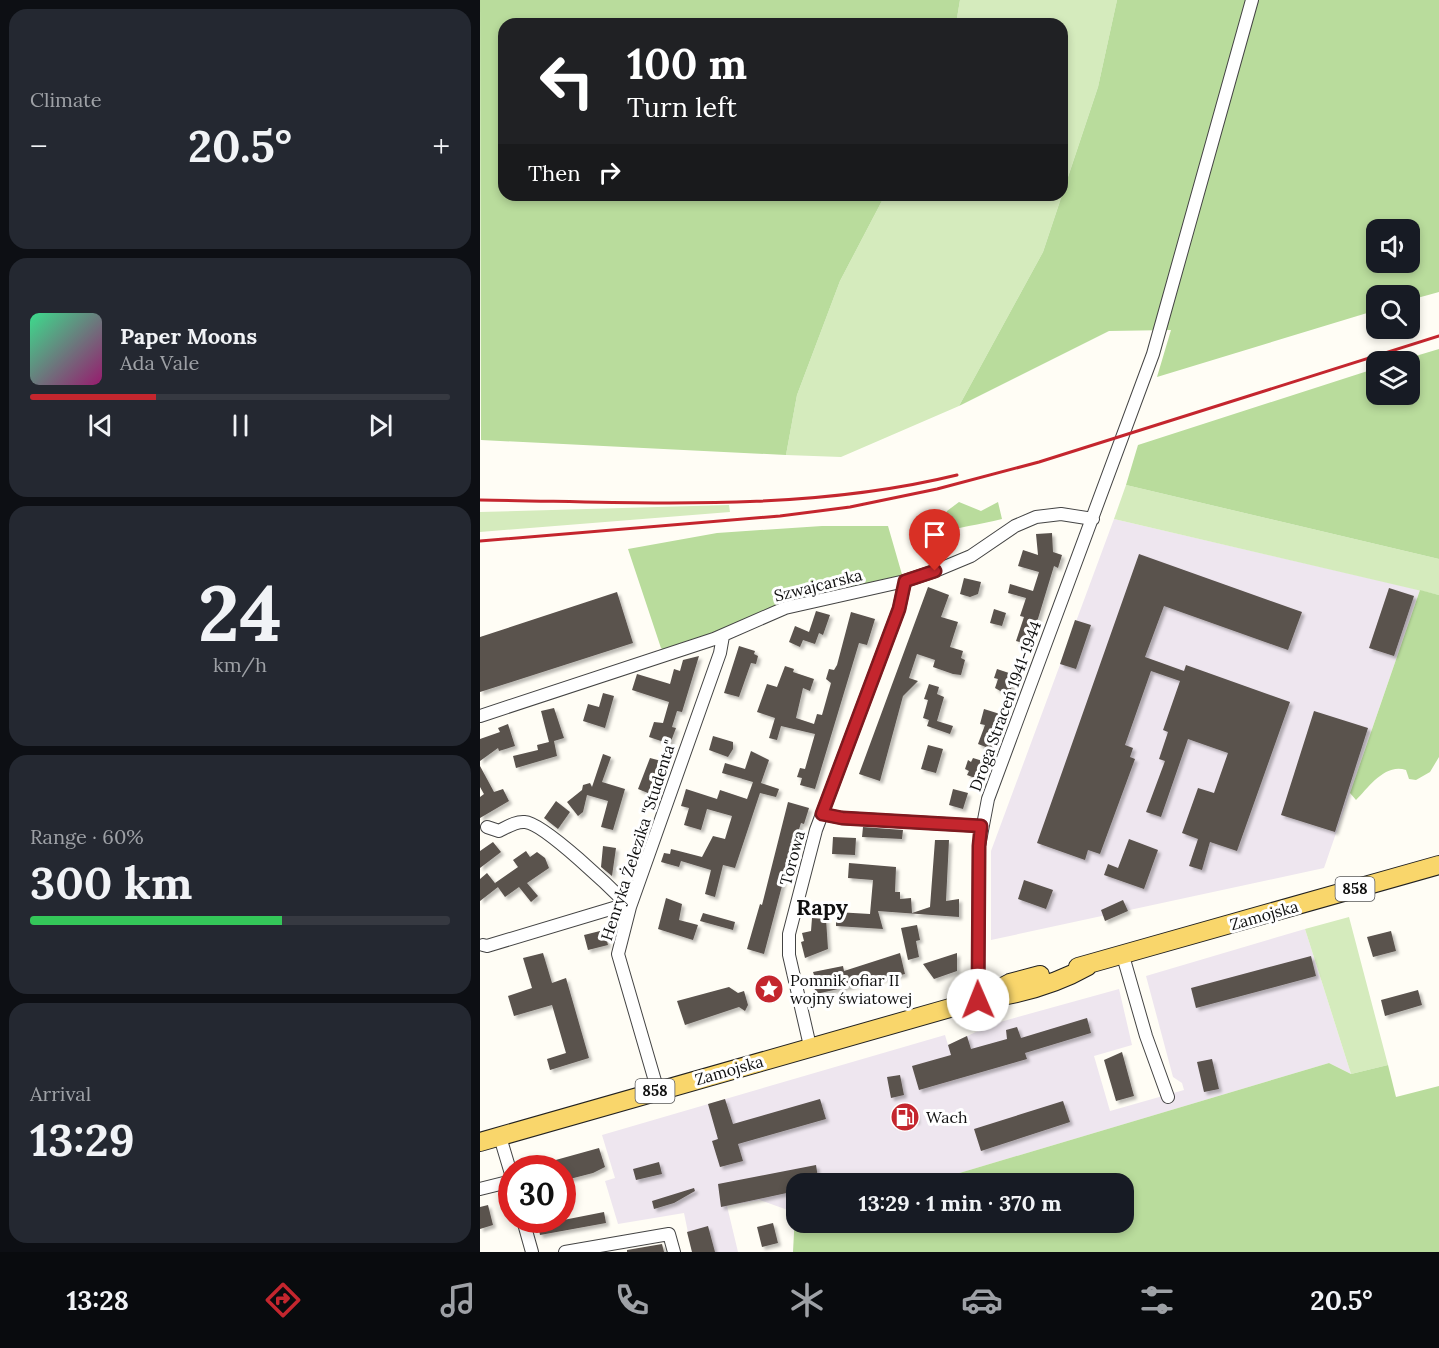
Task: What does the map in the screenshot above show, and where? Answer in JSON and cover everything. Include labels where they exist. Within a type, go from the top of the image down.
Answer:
[{"type":"main road","name":"Zamojska","points":[[480,1142],[810,1046],[978,1000],[1010,983],[1088,966],[1439,864]]},
{"type":"street","name":"Droga Straceń 1941-1944","points":[[978,1000],[979,846],[988,799],[1074,571],[1161,326],[1252,0]]},
{"type":"street","name":"Szwajcarska","points":[[480,716],[723,636],[785,608],[905,581],[971,556],[1029,519],[1061,514],[1093,519]]},
{"type":"street","name":"Torowa","points":[[810,1046],[788,940],[822,814],[899,609],[905,581]]},
{"type":"street","name":"Henryka Żelezika \"Studenta\"","points":[[661,1090],[655,1081],[618,954],[628,906],[720,653],[723,636]]},
{"type":"street","points":[[822,814],[842,818],[981,826]]},
{"type":"street","points":[[487,826],[498,831],[515,824],[532,824],[579,860],[628,906]]},
{"type":"street","points":[[483,945],[487,946],[628,906]]},
{"type":"street","points":[[1123,956],[1146,1036],[1168,1097]]},
{"type":"street","points":[[500,1137],[505,1155]]},
{"type":"street","points":[[480,1189],[498,1183]]},
{"type":"street","points":[[527,1233],[532,1252]]},
{"type":"street","points":[[565,1252],[669,1234],[674,1252]]},
{"type":"shaded area","points":[[1114,519],[1420,590],[1324,868],[991,940],[991,851]]},
{"type":"shaded area","points":[[1305,929],[1351,1074],[1329,1063],[960,1173],[786,1173],[786,1209],[760,1200],[727,1206],[738,1252],[692,1252],[684,1213],[618,1224],[605,1181],[615,1178],[602,1135],[945,1035],[948,1045],[993,1024],[1119,989],[1132,1045],[1094,1056],[1110,1111],[1184,1090],[1182,1083],[1173,1077],[1146,976]]},
{"type":"green space","points":[[480,0],[960,0],[957,18],[498,18],[498,201],[882,201],[840,281],[797,395],[786,455],[481,440]]},
{"type":"green space","points":[[960,0],[1117,0],[1098,87],[1068,177],[1068,18],[957,18]]},
{"type":"green space","points":[[1117,0],[1439,0],[1439,292],[1420,297],[1420,285],[1366,285],[1366,313],[1157,377],[1171,330],[1109,331],[959,406],[1043,252],[1060,201],[1068,201],[1068,177],[1098,87]]},
{"type":"green space","points":[[882,201],[1060,201],[1043,252],[959,406],[841,457],[786,455],[797,395],[840,281]]},
{"type":"green space","points":[[1439,349],[1439,559],[1126,485],[1138,445],[1366,372],[1366,405],[1420,405],[1420,355]]},
{"type":"green space","points":[[1126,485],[1439,559],[1439,595],[1114,519]]},
{"type":"green space","points":[[959,502],[981,511],[998,502],[1002,519],[937,536],[947,511]]},
{"type":"green space","points":[[729,505],[730,512],[480,532],[480,512]]},
{"type":"green space","points":[[822,526],[888,526],[903,578],[664,650],[661,648],[628,549],[717,533]]},
{"type":"green space","points":[[1420,590],[1439,595],[1439,757],[1430,772],[1416,780],[1409,779],[1406,770],[1398,769],[1384,773],[1356,800],[1350,793]]},
{"type":"green space","points":[[1349,917],[1388,1065],[1351,1074],[1305,929]]},
{"type":"green space","points":[[1329,1063],[1351,1074],[1388,1065],[1396,1097],[1439,1086],[1439,1252],[793,1252],[794,1233],[1134,1233],[1134,1173],[960,1173]]},
{"type":"building","points":[[1052,533],[1053,552],[1062,555],[1058,568],[1054,566],[1030,645],[1016,641],[1024,617],[1020,616],[1026,598],[1008,593],[1010,584],[1033,591],[1039,572],[1018,566],[1023,550],[1038,555],[1036,534]]},
{"type":"building","points":[[1139,554],[1302,612],[1288,650],[1164,606],[1145,657],[1184,671],[1186,665],[1290,702],[1237,851],[1210,842],[1202,870],[1189,866],[1198,839],[1182,833],[1198,788],[1214,793],[1228,753],[1188,739],[1161,817],[1146,812],[1165,761],[1159,759],[1168,732],[1163,730],[1180,681],[1151,671],[1125,745],[1133,748],[1130,757],[1135,759],[1100,854],[1088,850],[1085,860],[1037,843]]},
{"type":"building","points":[[964,578],[981,582],[978,594],[970,597],[960,594]]},
{"type":"building","points":[[928,587],[949,595],[941,617],[958,622],[950,647],[963,651],[961,658],[965,660],[961,675],[953,674],[933,667],[935,660],[917,654],[909,678],[918,681],[903,696],[880,781],[859,774]]},
{"type":"building","points":[[1389,588],[1414,596],[1394,656],[1369,648]]},
{"type":"building","points":[[617,592],[633,643],[480,692],[480,637]]},
{"type":"building","points":[[994,609],[1006,613],[1002,626],[990,623]]},
{"type":"building","points":[[816,611],[830,615],[823,635],[819,633],[815,644],[803,640],[800,647],[789,642],[795,626],[809,632]]},
{"type":"building","points":[[851,612],[875,619],[867,645],[859,643],[815,789],[800,785],[802,778],[797,777],[800,768],[805,769],[815,734],[781,726],[777,740],[769,738],[775,718],[757,712],[767,684],[777,687],[785,666],[794,669],[793,672],[814,679],[810,691],[803,688],[796,718],[814,724],[817,714],[822,715],[831,683],[826,679],[829,669],[834,670],[837,665]]},
{"type":"building","points":[[1075,620],[1091,625],[1076,669],[1060,664]]},
{"type":"building","points":[[739,646],[755,651],[754,654],[758,656],[756,664],[751,663],[739,697],[724,693]]},
{"type":"building","points":[[699,656],[682,712],[677,711],[672,727],[676,728],[670,744],[649,737],[654,722],[663,723],[669,702],[632,690],[637,674],[670,684],[674,669],[680,671],[683,660]]},
{"type":"building","points":[[997,669],[1015,675],[1009,696],[995,688],[998,679],[994,678]]},
{"type":"building","points":[[929,684],[939,687],[937,694],[944,697],[937,721],[953,726],[950,734],[927,726],[929,720],[923,718],[928,700],[924,699]]},
{"type":"building","points":[[603,693],[614,696],[605,728],[583,721],[588,704],[599,707]]},
{"type":"building","points":[[554,708],[564,738],[554,741],[557,756],[516,768],[513,756],[538,750],[537,745],[549,742],[541,711]]},
{"type":"building","points":[[984,709],[1003,715],[991,749],[978,744],[985,725],[980,724]]},
{"type":"building","points":[[1314,711],[1368,728],[1335,832],[1281,815]]},
{"type":"building","points":[[508,724],[515,746],[499,751],[498,748],[480,761],[480,739],[500,732],[498,728]]},
{"type":"building","points":[[713,736],[733,742],[733,749],[728,757],[709,750]]},
{"type":"building","points":[[928,745],[943,749],[936,773],[921,769]]},
{"type":"building","points":[[751,751],[769,760],[761,783],[779,789],[776,797],[760,793],[735,868],[723,865],[715,897],[705,894],[711,870],[681,861],[679,867],[661,862],[664,853],[670,854],[671,849],[702,857],[713,836],[725,839],[732,816],[707,809],[701,830],[684,825],[689,808],[681,806],[686,789],[717,799],[720,790],[747,799],[753,782],[722,773],[725,763],[745,769]]},
{"type":"building","points":[[603,754],[611,757],[602,782],[625,789],[613,830],[601,827],[608,801],[587,795],[583,812],[578,816],[567,802],[582,790],[583,785],[590,783],[592,787]]},
{"type":"building","points":[[650,758],[665,762],[653,795],[638,789]]},
{"type":"building","points":[[973,758],[986,762],[980,780],[967,775],[969,771],[965,769],[968,760],[971,762]]},
{"type":"building","points":[[480,766],[494,792],[503,789],[509,801],[480,818],[480,797],[484,794],[480,787]]},
{"type":"building","points":[[953,789],[968,793],[963,809],[949,805]]},
{"type":"building","points":[[556,801],[570,812],[558,829],[544,818]]},
{"type":"building","points":[[788,802],[809,808],[804,824],[801,823],[787,867],[764,954],[747,949],[760,904],[762,905]]},
{"type":"building","points":[[863,827],[903,830],[902,839],[862,837]]},
{"type":"building","points":[[833,837],[856,838],[855,855],[832,854]]},
{"type":"building","points":[[1129,839],[1158,850],[1144,889],[1104,875],[1108,864],[1118,868]]},
{"type":"building","points":[[935,840],[949,840],[946,901],[959,899],[959,917],[878,911],[883,929],[836,926],[836,912],[870,914],[873,880],[848,878],[849,863],[896,867],[895,892],[900,892],[900,899],[911,898],[912,913],[930,907]]},
{"type":"building","points":[[493,842],[501,852],[480,868],[480,851]]},
{"type":"building","points":[[603,846],[616,848],[612,876],[601,867]]},
{"type":"building","points":[[526,851],[530,857],[537,852],[545,858],[549,868],[527,883],[538,896],[531,902],[519,887],[505,897],[495,883],[518,867],[513,860]]},
{"type":"building","points":[[487,873],[498,887],[480,901],[480,879]]},
{"type":"building","points":[[1024,880],[1053,890],[1046,909],[1018,899]]},
{"type":"building","points":[[666,898],[682,904],[679,920],[698,925],[693,940],[658,929]]},
{"type":"building","points":[[1123,900],[1128,911],[1105,921],[1101,910]]},
{"type":"building","points":[[703,913],[735,922],[733,930],[700,921]]},
{"type":"building","points":[[812,918],[826,919],[828,949],[805,958],[801,942],[804,941],[802,933],[811,931]]},
{"type":"building","points":[[917,925],[920,940],[916,941],[919,957],[908,960],[901,928]]},
{"type":"building","points":[[604,930],[608,945],[588,950],[584,935]]},
{"type":"building","points":[[1391,931],[1396,951],[1373,957],[1367,937]]},
{"type":"building","points":[[543,953],[552,983],[566,978],[589,1058],[550,1070],[547,1059],[566,1053],[552,1005],[514,1016],[508,996],[532,988],[523,958]]},
{"type":"building","points":[[900,953],[905,974],[816,994],[812,979],[815,978],[813,972],[843,966],[844,971]]},
{"type":"building","points":[[957,953],[957,971],[934,979],[923,964]]},
{"type":"building","points":[[1311,956],[1316,976],[1196,1008],[1191,988]]},
{"type":"building","points":[[729,987],[738,993],[744,991],[748,1005],[745,1011],[739,1007],[685,1025],[677,1001]]},
{"type":"building","points":[[1418,990],[1422,1005],[1385,1016],[1381,1000]]},
{"type":"building","points":[[1087,1018],[1091,1033],[1025,1053],[1027,1059],[919,1090],[912,1066],[951,1055],[948,1045],[967,1036],[971,1049],[1007,1039],[1006,1030],[1017,1027],[1021,1038]]},
{"type":"building","points":[[1122,1052],[1134,1096],[1116,1101],[1104,1060]]},
{"type":"building","points":[[1212,1059],[1219,1089],[1204,1092],[1197,1062]]},
{"type":"building","points":[[900,1075],[904,1095],[891,1098],[887,1077]]},
{"type":"building","points":[[725,1099],[733,1124],[820,1099],[826,1119],[738,1144],[743,1161],[720,1167],[712,1141],[718,1139],[708,1104]]},
{"type":"building","points":[[1063,1101],[1070,1122],[981,1151],[974,1129]]},
{"type":"building","name":"Wach","points":[[915,1108],[917,1121],[893,1125],[893,1111]]},
{"type":"building","points":[[599,1148],[605,1167],[576,1177],[576,1155],[574,1155]]},
{"type":"building","points":[[659,1162],[662,1174],[636,1180],[633,1169]]},
{"type":"building","points":[[816,1165],[817,1173],[786,1173],[786,1193],[721,1207],[718,1184]]},
{"type":"building","points":[[694,1188],[695,1191],[674,1203],[654,1209],[652,1201]]},
{"type":"building","points":[[488,1205],[493,1225],[480,1229],[480,1207]]},
{"type":"building","points":[[604,1212],[606,1223],[576,1228],[576,1218]]},
{"type":"building","points":[[773,1223],[778,1243],[762,1247],[757,1227]]},
{"type":"building","points":[[708,1226],[715,1252],[692,1252],[687,1232]]},
{"type":"building","points":[[662,1244],[664,1252],[627,1252],[627,1250]]},
{"type":"railway","points":[[480,541],[780,516],[850,507],[937,489],[1039,462],[1439,336]]},
{"type":"railway","points":[[480,500],[659,503],[780,500],[898,487],[957,475]]},
{"type":"place","name":"Pomnik ofiar II wojny światowej","points":[[769,989]]},
{"type":"place","name":"Wach","points":[[905,1117]]},
{"type":"district","name":"Rapy","points":[[822,907]]},
{"type":"route","points":[[935,571],[905,581],[904,595],[822,814],[842,818],[981,826],[978,1000]]}]
